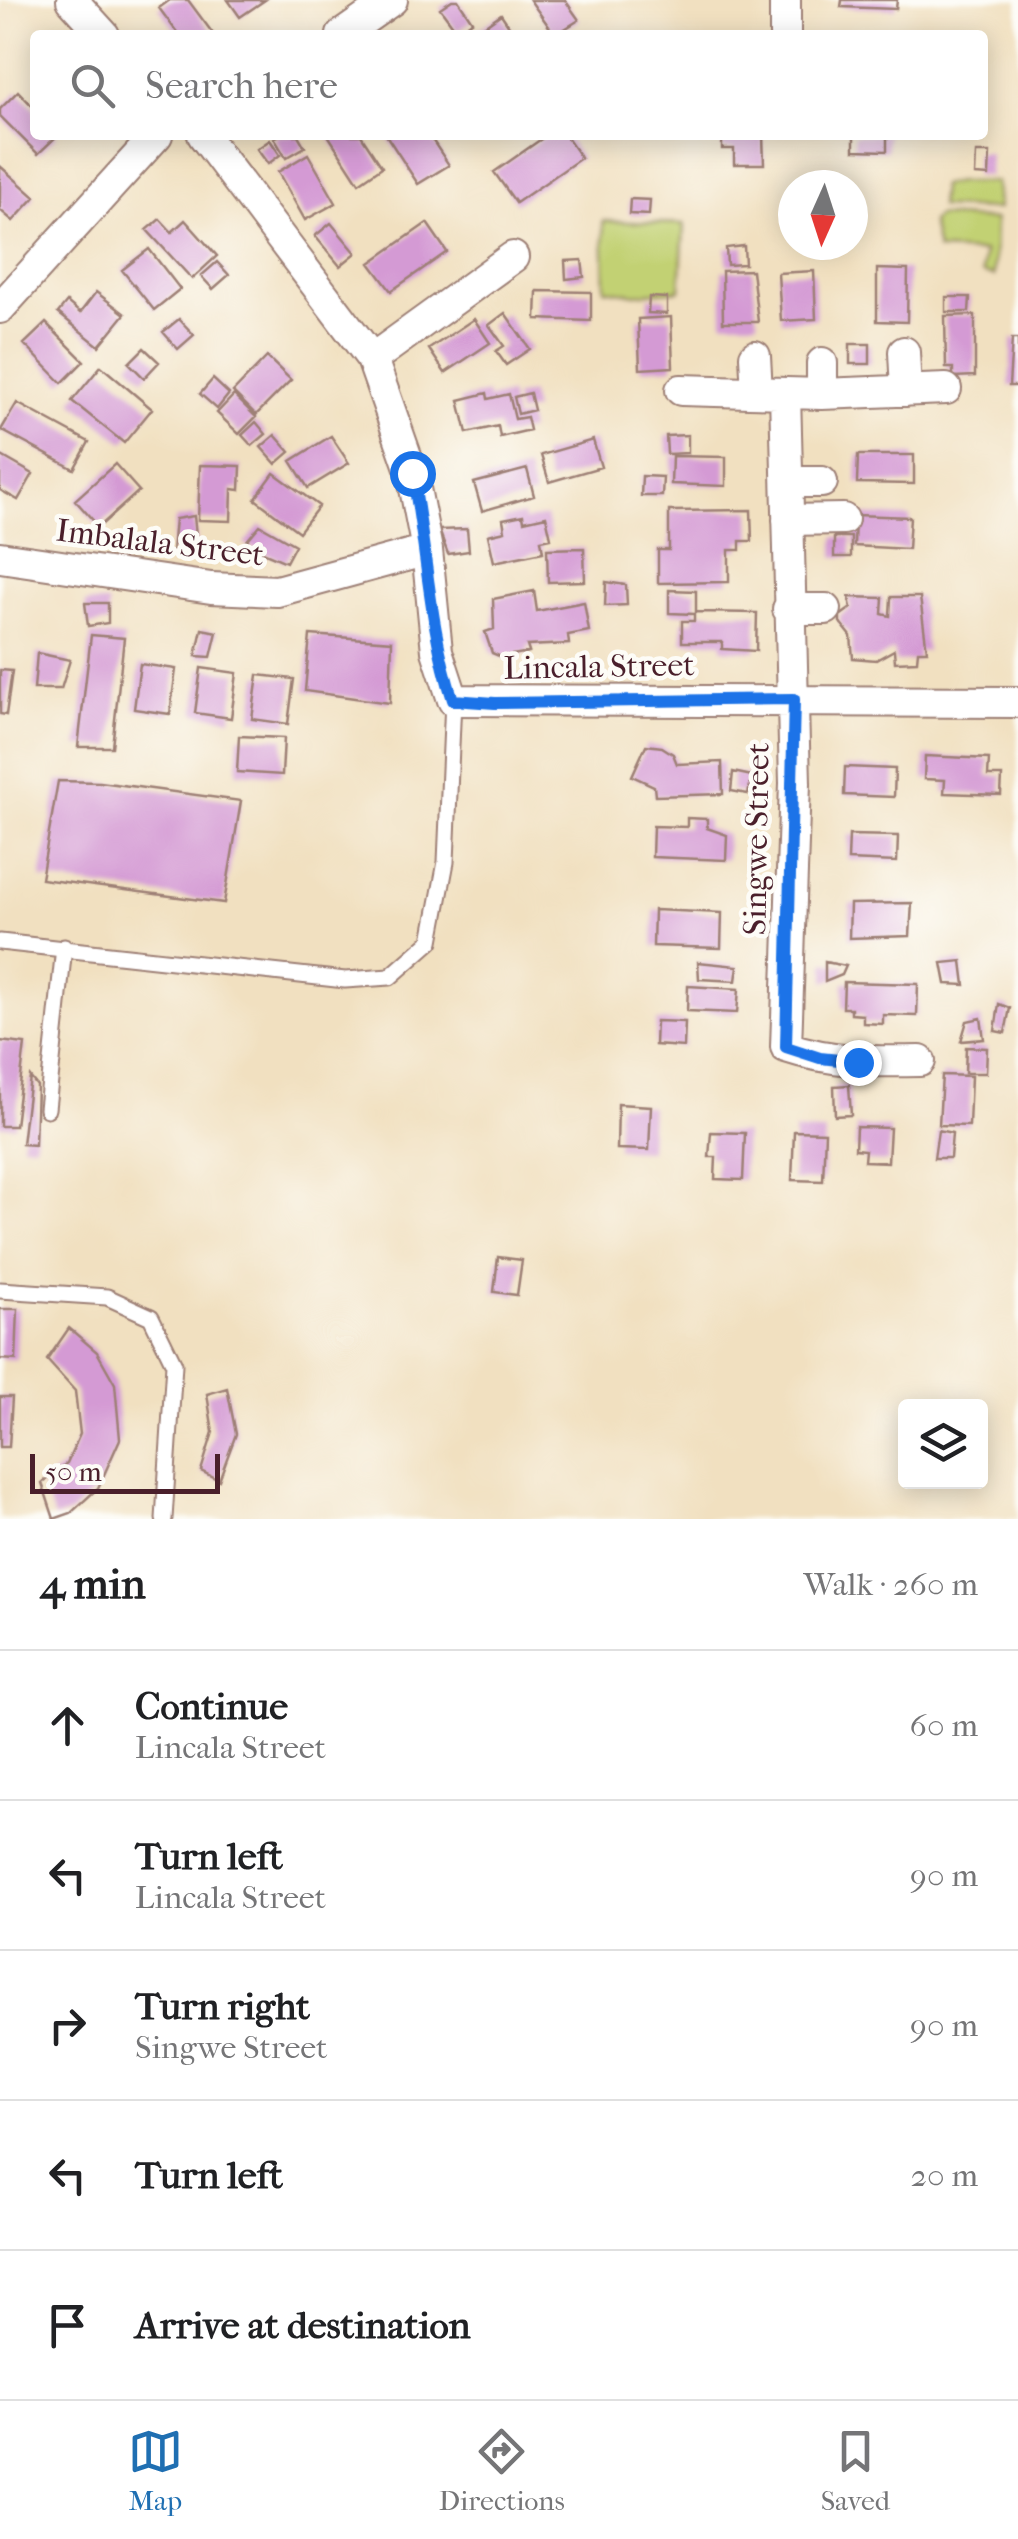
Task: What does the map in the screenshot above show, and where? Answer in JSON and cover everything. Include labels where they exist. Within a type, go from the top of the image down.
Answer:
[{"type":"street","points":[[72,0],[99,30]]},
{"type":"street","points":[[349,30],[392,0]]},
{"type":"street","points":[[785,0],[786,30]]},
{"type":"street","points":[[0,308],[152,140]]},
{"type":"street","points":[[207,140],[372,359],[412,473],[427,550],[437,651],[453,700]]},
{"type":"street","points":[[372,359],[513,257]]},
{"type":"street","points":[[904,352],[906,391]]},
{"type":"street","name":"Singwe Street","points":[[755,356],[771,393],[788,482],[788,609],[794,699],[786,1047],[820,1058],[858,1062],[920,1061]]},
{"type":"street","points":[[822,363],[822,394]]},
{"type":"street","points":[[681,390],[822,394],[946,389]]},
{"type":"street","points":[[788,482],[822,482]]},
{"type":"street","points":[[788,520],[843,519]]},
{"type":"street","name":"Imbalala Street","points":[[0,556],[211,588],[277,592],[427,550]]},
{"type":"street","points":[[788,609],[826,609]]},
{"type":"street","name":"Lincala Street","points":[[453,700],[495,703],[794,699],[950,705],[1018,702]]},
{"type":"lane","points":[[0,942],[346,980],[390,977],[431,941],[446,862],[453,700]]},
{"type":"lane","points":[[47,1109],[64,947]]},
{"type":"lane","points":[[0,1290],[107,1297],[152,1317],[174,1364],[164,1519]]},
{"type":"green space","points":[[996,182],[998,209],[939,207],[941,185]]},
{"type":"green space","points":[[938,216],[995,220],[994,276],[982,273],[984,252],[937,250],[931,222]]},
{"type":"green space","points":[[603,221],[684,224],[680,290],[636,294],[605,289]]},
{"type":"building","points":[[170,0],[188,0],[210,30],[175,30],[159,8]]},
{"type":"building","points":[[228,0],[265,0],[240,17]]},
{"type":"building","points":[[458,0],[472,21],[456,30],[440,8]]},
{"type":"building","points":[[530,0],[565,0],[579,20],[563,30],[551,30]]},
{"type":"building","points":[[842,0],[897,0],[896,9],[841,7]]},
{"type":"building","points":[[501,14],[512,30],[478,30]]},
{"type":"building","points":[[18,91],[30,104],[30,140],[53,140],[38,154],[0,116],[0,109]]},
{"type":"building","points":[[270,140],[280,155],[268,164],[257,149]]},
{"type":"building","points":[[275,140],[301,140],[305,147],[286,158]]},
{"type":"building","points":[[331,140],[364,140],[382,167],[359,183]]},
{"type":"building","points":[[389,140],[432,140],[449,165],[418,184]]},
{"type":"building","points":[[540,140],[568,140],[581,158],[516,203],[494,172]]},
{"type":"building","points":[[722,140],[763,140],[764,164],[734,164],[734,149],[722,149]]},
{"type":"building","points":[[854,140],[887,140],[887,151],[854,150]]},
{"type":"building","points":[[976,153],[990,153],[989,176],[975,175]]},
{"type":"building","points":[[308,154],[336,203],[305,220],[278,172]]},
{"type":"building","points":[[0,166],[35,197],[13,221],[0,210]]},
{"type":"building","points":[[630,199],[650,200],[649,215],[629,214]]},
{"type":"building","points":[[160,219],[172,232],[185,220],[217,256],[192,279],[147,230]]},
{"type":"building","points":[[331,223],[356,253],[340,266],[315,236]]},
{"type":"building","points":[[427,223],[447,252],[391,291],[370,263]]},
{"type":"building","points":[[744,246],[745,264],[727,265],[726,248]]},
{"type":"building","points":[[149,249],[180,289],[154,310],[122,270]]},
{"type":"building","points":[[582,260],[584,277],[566,279],[565,261]]},
{"type":"building","points":[[217,262],[229,275],[213,289],[201,276]]},
{"type":"building","points":[[877,269],[908,270],[907,322],[877,321]]},
{"type":"building","points":[[752,270],[758,322],[723,322],[722,271]]},
{"type":"building","points":[[814,271],[816,319],[781,321],[778,273]]},
{"type":"building","points":[[537,291],[591,292],[591,321],[536,319]]},
{"type":"building","points":[[96,292],[125,314],[99,346],[58,313],[67,302],[80,313]]},
{"type":"building","points":[[649,297],[667,298],[667,314],[648,313]]},
{"type":"building","points":[[946,297],[970,297],[969,312],[946,312]]},
{"type":"building","points":[[505,313],[530,349],[506,365],[496,351],[504,346],[489,325]]},
{"type":"building","points":[[975,315],[975,376],[953,377],[953,368],[946,368],[945,316]]},
{"type":"building","points":[[671,317],[673,367],[640,369],[638,319]]},
{"type":"building","points":[[179,319],[194,335],[178,349],[163,332]]},
{"type":"building","points":[[474,319],[490,343],[445,373],[429,349]]},
{"type":"building","points":[[46,323],[84,361],[62,383],[24,344]]},
{"type":"building","points":[[1012,339],[1018,339],[1018,386],[1009,386]]},
{"type":"building","points":[[850,344],[870,344],[870,364],[850,364]]},
{"type":"building","points":[[144,348],[159,362],[144,378],[129,363]]},
{"type":"building","points":[[267,357],[291,380],[256,415],[233,392]]},
{"type":"building","points":[[101,366],[152,409],[124,443],[72,401]]},
{"type":"building","points":[[213,379],[229,394],[217,409],[200,394]]},
{"type":"building","points":[[487,393],[488,399],[509,394],[515,419],[527,417],[530,430],[500,437],[498,426],[467,433],[459,400]]},
{"type":"building","points":[[530,393],[534,410],[518,414],[514,397]]},
{"type":"building","points":[[234,395],[256,417],[239,434],[217,413]]},
{"type":"building","points":[[17,403],[89,442],[74,469],[1,430]]},
{"type":"building","points":[[256,422],[266,434],[252,446],[242,435]]},
{"type":"building","points":[[275,435],[290,452],[276,464],[261,447]]},
{"type":"building","points":[[688,435],[688,453],[667,454],[666,436]]},
{"type":"building","points":[[331,436],[349,463],[308,488],[291,461]]},
{"type":"building","points":[[593,440],[601,467],[549,482],[541,455]]},
{"type":"building","points":[[0,455],[33,474],[18,500],[0,490]]},
{"type":"building","points":[[858,455],[914,455],[914,484],[857,483]]},
{"type":"building","points":[[672,456],[726,457],[726,486],[671,484]]},
{"type":"building","points":[[115,464],[139,491],[99,527],[75,500]]},
{"type":"building","points":[[200,465],[241,466],[240,490],[232,489],[231,521],[198,520]]},
{"type":"building","points":[[527,469],[534,496],[482,511],[474,483]]},
{"type":"building","points":[[274,473],[319,506],[299,532],[255,499]]},
{"type":"building","points":[[642,476],[663,477],[662,496],[641,496]]},
{"type":"building","points":[[751,510],[752,541],[740,541],[740,550],[729,550],[729,582],[658,583],[658,550],[669,550],[669,511]]},
{"type":"building","points":[[523,515],[524,521],[546,516],[551,538],[541,540],[543,552],[494,562],[488,535],[505,531],[503,519]]},
{"type":"building","points":[[855,515],[910,517],[908,549],[854,546]]},
{"type":"building","points":[[194,516],[198,554],[172,551],[175,519]]},
{"type":"building","points":[[260,525],[295,545],[286,562],[244,544]]},
{"type":"building","points":[[467,529],[469,551],[448,554],[439,530]]},
{"type":"building","points":[[834,537],[851,537],[851,557],[834,557]]},
{"type":"building","points":[[584,548],[585,581],[548,582],[547,549]]},
{"type":"building","points":[[606,582],[626,585],[627,605],[605,606]]},
{"type":"building","points":[[669,590],[696,591],[696,612],[757,613],[756,651],[722,649],[722,642],[682,642],[682,621],[694,621],[694,614],[669,613]]},
{"type":"building","points":[[534,591],[537,611],[584,602],[589,631],[568,635],[569,644],[527,646],[529,652],[501,657],[492,653],[485,632],[494,629],[493,599]]},
{"type":"building","points":[[849,597],[883,598],[882,614],[890,616],[891,597],[920,597],[927,651],[918,651],[917,661],[895,662],[894,650],[876,660],[853,658],[851,636],[840,622],[840,616],[851,608]]},
{"type":"building","points":[[85,603],[108,603],[108,623],[88,626]]},
{"type":"building","points":[[202,629],[217,632],[211,657],[196,656]]},
{"type":"building","points":[[91,635],[124,638],[112,747],[78,747]]},
{"type":"building","points":[[310,635],[392,641],[390,703],[305,691]]},
{"type":"building","points":[[37,653],[70,660],[61,689],[34,689]]},
{"type":"building","points":[[140,664],[176,669],[170,714],[134,709]]},
{"type":"building","points":[[201,668],[237,673],[231,718],[195,713]]},
{"type":"building","points":[[0,670],[12,671],[6,715],[0,714]]},
{"type":"building","points":[[258,675],[294,679],[288,724],[252,719]]},
{"type":"building","points":[[239,736],[284,738],[282,775],[237,772]]},
{"type":"building","points":[[646,745],[662,747],[673,754],[677,764],[722,762],[723,794],[655,796],[654,786],[632,776]]},
{"type":"building","points":[[925,756],[989,759],[988,776],[1002,776],[1001,795],[944,793],[945,780],[924,779]]},
{"type":"building","points":[[845,767],[895,769],[894,797],[844,795]]},
{"type":"building","points":[[733,772],[752,776],[748,794],[731,791]]},
{"type":"building","points":[[58,781],[100,782],[241,801],[224,903],[41,879]]},
{"type":"building","points":[[687,818],[707,819],[707,828],[727,835],[726,860],[652,857],[653,826],[687,827]]},
{"type":"building","points":[[849,835],[898,836],[897,862],[848,860]]},
{"type":"building","points":[[912,903],[910,936],[849,938],[850,904]]},
{"type":"building","points":[[654,910],[722,913],[721,948],[653,946]]},
{"type":"building","points":[[962,961],[965,985],[946,984],[942,963]]},
{"type":"building","points":[[698,962],[738,966],[736,981],[699,979]]},
{"type":"building","points":[[825,962],[846,966],[842,975],[825,982]]},
{"type":"building","points":[[844,982],[918,984],[917,1016],[883,1015],[883,1024],[863,1023],[863,1015],[851,1014],[851,1008],[843,1008]]},
{"type":"building","points":[[688,986],[739,989],[737,1013],[687,1011]]},
{"type":"building","points":[[999,1004],[1010,1008],[1005,1033],[995,1031]]},
{"type":"building","points":[[981,1018],[984,1039],[961,1041],[967,1021]]},
{"type":"building","points":[[656,1021],[685,1022],[684,1047],[655,1045]]},
{"type":"building","points":[[0,1041],[25,1044],[15,1126],[0,1126]]},
{"type":"building","points":[[966,1047],[987,1048],[986,1073],[965,1073]]},
{"type":"building","points":[[942,1075],[971,1076],[969,1126],[939,1125]]},
{"type":"building","points":[[30,1077],[37,1086],[35,1145],[22,1144]]},
{"type":"building","points":[[849,1085],[851,1115],[835,1116],[834,1086]]},
{"type":"building","points":[[618,1104],[651,1106],[649,1150],[617,1149]]},
{"type":"building","points":[[856,1127],[890,1128],[888,1162],[864,1161],[865,1150],[855,1149]]},
{"type":"building","points":[[938,1130],[952,1133],[950,1158],[934,1158]]},
{"type":"building","points":[[794,1131],[825,1132],[823,1181],[792,1180]]},
{"type":"building","points":[[711,1132],[745,1133],[743,1180],[715,1179],[716,1157],[709,1157]]},
{"type":"building","points":[[498,1257],[522,1260],[517,1295],[494,1292]]},
{"type":"building","points":[[0,1309],[18,1309],[16,1360],[0,1359]]},
{"type":"building","points":[[69,1328],[97,1352],[115,1384],[120,1439],[98,1488],[71,1513],[54,1519],[42,1483],[67,1463],[80,1434],[75,1391],[47,1360]]},
{"type":"building","points":[[227,1388],[236,1434],[219,1480],[201,1471],[213,1432],[207,1394]]},
{"type":"building","points":[[0,1397],[12,1397],[9,1447],[0,1447]]},
{"type":"route","points":[[412,473],[427,550],[437,651],[453,700],[495,703],[794,699],[786,1047],[820,1058],[858,1062]]}]
